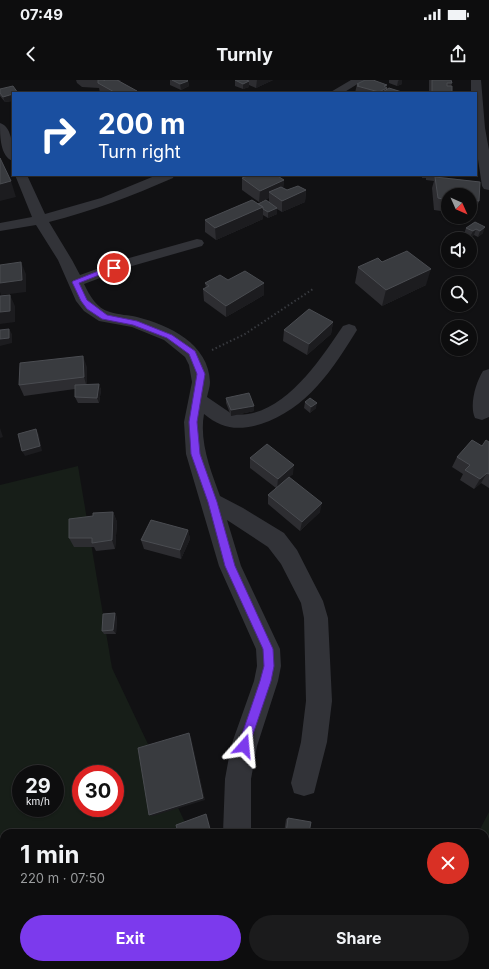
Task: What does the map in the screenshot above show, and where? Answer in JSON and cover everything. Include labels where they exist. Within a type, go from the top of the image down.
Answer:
[{"type":"street","points":[[337,92],[356,80]]},
{"type":"street","points":[[476,80],[476,92]]},
{"type":"street","points":[[477,108],[478,135],[489,186]]},
{"type":"street","points":[[0,127],[12,155]]},
{"type":"street","points":[[21,176],[41,221],[65,260],[84,301],[95,312],[105,317],[116,321],[134,322],[170,336],[192,353],[201,374],[193,422],[194,443],[200,468],[212,502],[230,566],[268,649],[269,666],[266,681],[244,746],[238,779],[236,829]]},
{"type":"street","points":[[0,227],[41,221],[91,206],[166,176]]},
{"type":"street","points":[[75,282],[126,262],[197,243]]},
{"type":"street","points":[[197,399],[221,416],[231,421],[240,422],[269,416],[284,407],[306,388],[349,330]]},
{"type":"street","points":[[482,413],[484,390],[489,374]]},
{"type":"street","points":[[212,502],[236,514],[276,540],[289,557],[312,601],[316,618],[319,701],[314,742],[304,783]]},
{"type":"path","points":[[192,353],[204,352],[245,334],[313,289]]},
{"type":"shaded area","points":[[78,466],[112,668],[188,829],[0,829],[0,485]]},
{"type":"shaded area","points":[[489,812],[489,829],[480,829]]},
{"type":"building","points":[[98,80],[117,80],[137,91],[114,92],[98,83]]},
{"type":"building","points":[[172,80],[187,80],[188,81],[180,84]]},
{"type":"building","points":[[235,80],[246,80],[249,81],[243,84]]},
{"type":"building","points":[[365,80],[373,80],[387,85],[384,86],[387,88],[379,92],[357,86],[359,85],[357,84]]},
{"type":"building","points":[[432,80],[451,80],[452,83],[447,83],[447,86],[452,86],[452,92],[432,92]]},
{"type":"building","points":[[13,86],[17,92],[12,92],[12,94],[3,97],[0,93],[0,89]]},
{"type":"building","points":[[389,88],[402,92],[383,92]]},
{"type":"building","points":[[0,158],[11,181],[0,184]]},
{"type":"building","points":[[248,176],[278,176],[284,180],[260,191],[242,178]]},
{"type":"building","points":[[435,177],[480,182],[479,201],[477,201],[477,188],[441,188],[441,199],[438,198]]},
{"type":"building","points":[[298,186],[306,190],[282,201],[269,192],[281,187],[287,190]]},
{"type":"building","points":[[252,200],[263,207],[215,228],[205,220]]},
{"type":"building","points":[[266,200],[277,208],[268,212],[263,209],[263,207],[258,204]]},
{"type":"building","points":[[477,223],[485,227],[480,231],[476,229],[473,231],[466,228]]},
{"type":"building","points":[[407,251],[431,269],[386,290],[358,267],[378,258],[382,262]]},
{"type":"building","points":[[21,262],[22,280],[0,283],[0,265]]},
{"type":"building","points":[[245,271],[264,283],[226,306],[203,289],[209,286],[205,283],[220,275],[228,280]]},
{"type":"building","points":[[10,295],[10,311],[0,312],[0,296]]},
{"type":"building","points":[[309,309],[333,322],[309,344],[284,330]]},
{"type":"building","points":[[9,329],[9,338],[0,339],[0,330]]},
{"type":"building","points":[[83,356],[84,377],[19,385],[20,363]]},
{"type":"building","points":[[99,384],[97,398],[75,397],[75,385]]},
{"type":"building","points":[[249,393],[254,406],[231,410],[226,398]]},
{"type":"building","points":[[310,398],[317,403],[311,407],[305,402]]},
{"type":"building","points":[[36,429],[40,446],[22,451],[18,434]]},
{"type":"building","points":[[472,440],[482,446],[486,440],[489,442],[489,474],[487,473],[480,479],[465,470],[470,465],[457,457]]},
{"type":"building","points":[[267,444],[294,465],[278,479],[250,458]]},
{"type":"building","points":[[289,477],[322,503],[302,522],[268,495]]},
{"type":"building","points":[[113,512],[112,540],[92,543],[92,538],[69,538],[69,519],[93,516],[93,513]]},
{"type":"building","points":[[151,520],[188,530],[180,550],[141,540]]},
{"type":"building","points":[[115,613],[113,630],[102,631],[103,614]]},
{"type":"building","points":[[189,733],[203,798],[149,815],[138,748]]},
{"type":"building","points":[[206,814],[210,829],[177,829],[176,825]]},
{"type":"building","points":[[288,818],[311,822],[310,829],[287,829]]},
{"type":"route","points":[[114,268],[75,282],[84,301],[95,312],[105,317],[116,321],[134,322],[170,336],[192,353],[201,374],[201,382],[193,422],[196,454],[212,502],[230,566],[268,649],[269,666],[266,681],[244,746]]}]
